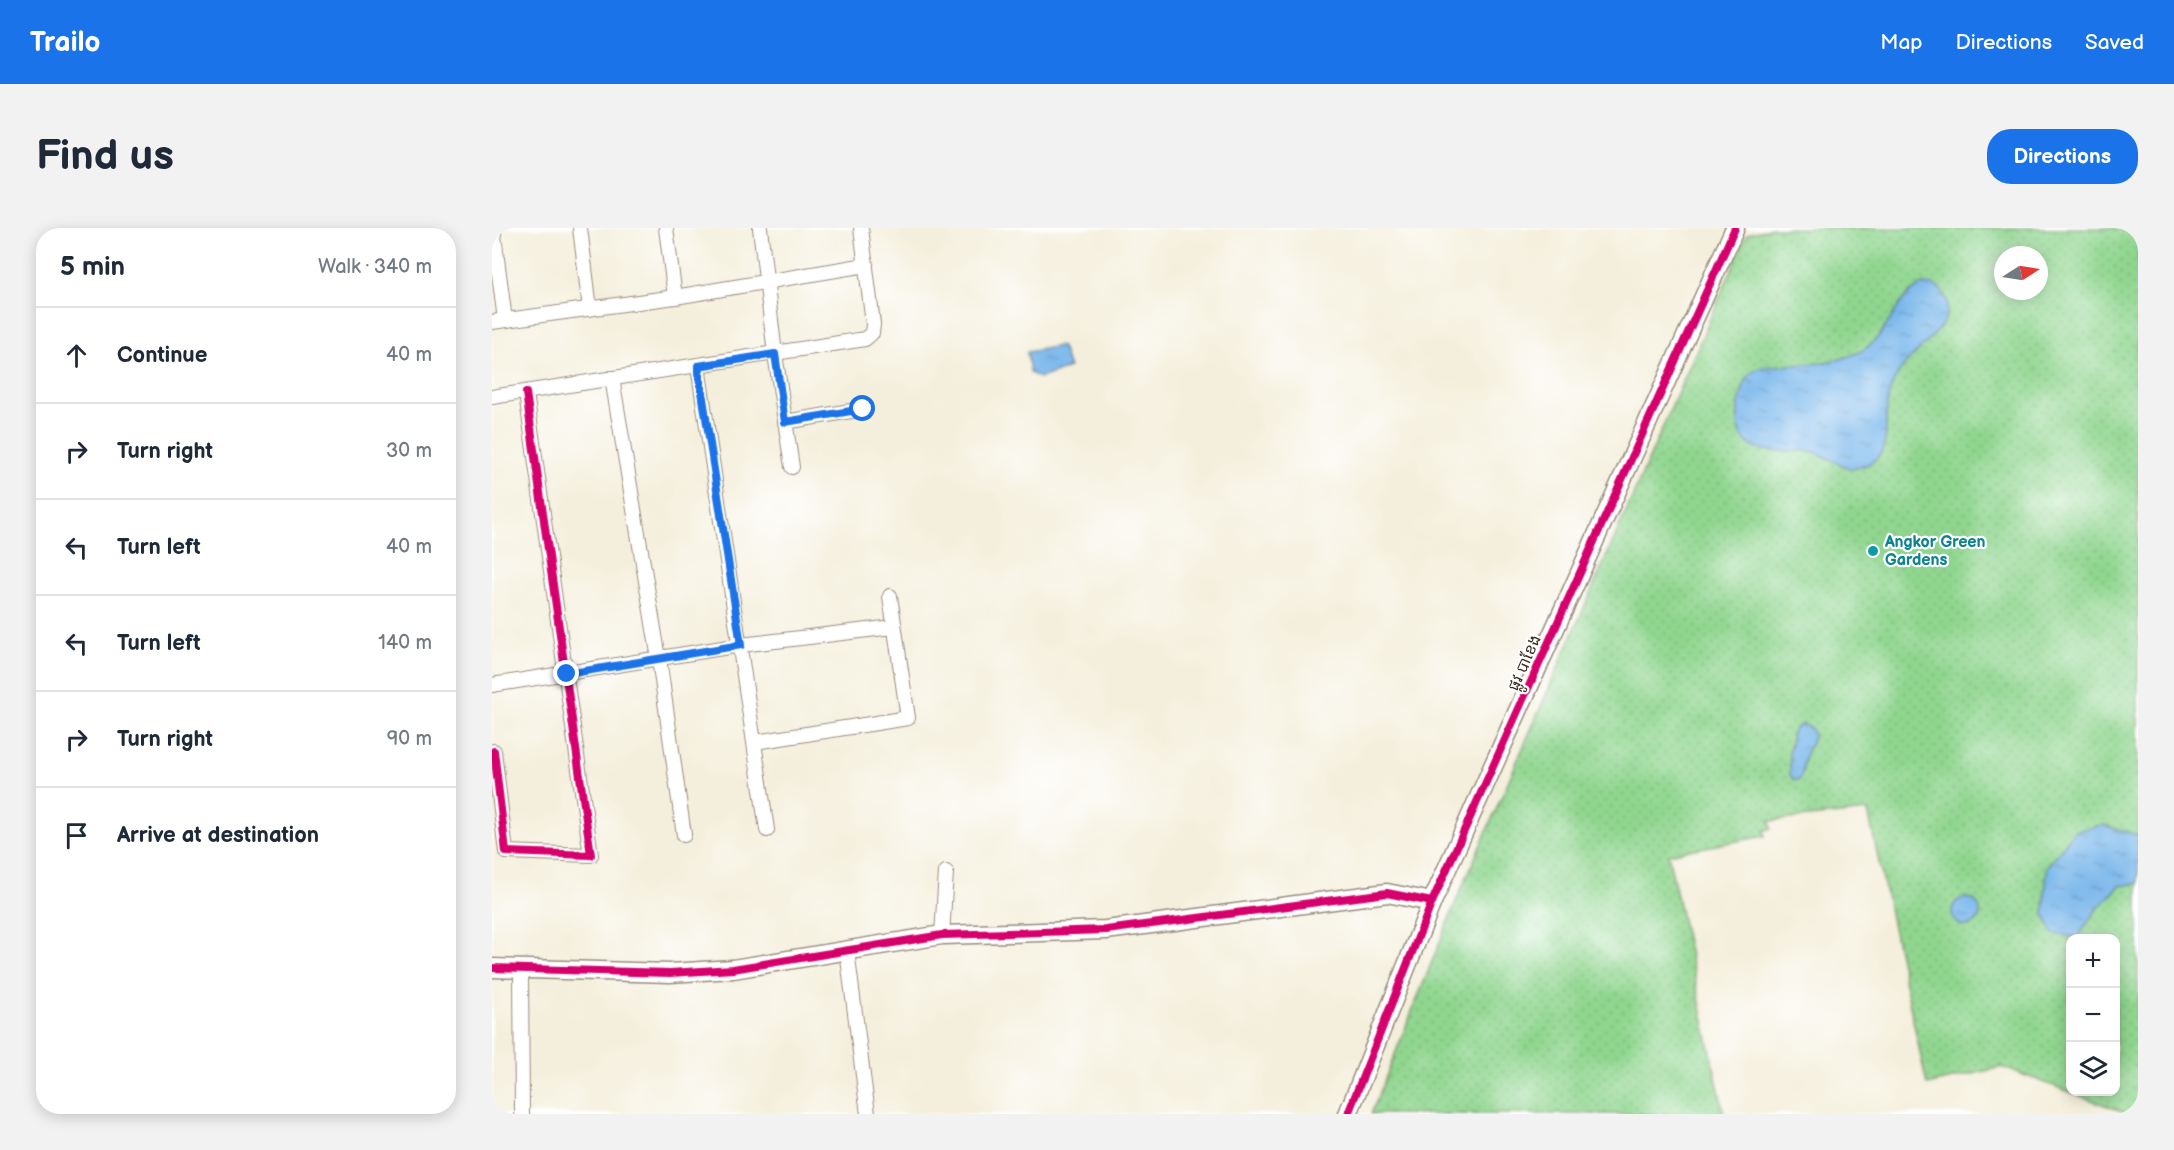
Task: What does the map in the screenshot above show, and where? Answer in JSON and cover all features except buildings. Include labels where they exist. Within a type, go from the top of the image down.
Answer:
[{"type":"street","points":[[493,228],[498,321],[675,297],[866,265]]},
{"type":"street","points":[[580,228],[590,309]]},
{"type":"street","points":[[666,228],[675,297]]},
{"type":"street","points":[[760,228],[775,354],[792,467]]},
{"type":"street","points":[[492,397],[857,342],[869,337],[873,324],[861,228]]},
{"type":"street","name":"ផ្លូវ បាខែង","points":[[1348,1114],[1432,902],[1735,228]]},
{"type":"street","points":[[698,366],[767,830]]},
{"type":"street","points":[[612,378],[659,659],[684,835]]},
{"type":"street","points":[[493,746],[506,852],[591,855],[526,393]]},
{"type":"street","points":[[785,422],[863,409]]},
{"type":"street","points":[[755,742],[908,718],[890,596]]},
{"type":"street","points":[[492,685],[741,645],[893,627]]},
{"type":"street","points":[[942,935],[946,872]]},
{"type":"street","points":[[492,968],[670,973],[733,969],[942,935],[1106,930],[1387,893],[1432,902]]},
{"type":"street","points":[[847,951],[868,1114]]},
{"type":"street","points":[[521,969],[522,1114]]},
{"type":"green space","name":"Angkor Green Gardens","points":[[1772,228],[2138,228],[2138,1114],[2129,1114],[2080,1096],[2120,1096],[2120,934],[2066,934],[2066,1091],[2002,1067],[1927,1085],[1868,811],[1770,821],[1771,829],[1764,830],[1765,836],[1668,854],[1724,1114],[1371,1114],[1457,899],[1747,234]]},
{"type":"water","points":[[1926,284],[1940,289],[1944,294],[1947,313],[1935,334],[1905,364],[1894,381],[1887,403],[1883,450],[1877,458],[1867,465],[1852,469],[1814,452],[1759,449],[1750,445],[1743,438],[1738,423],[1738,407],[1745,382],[1750,374],[1771,366],[1826,362],[1857,353],[1878,337],[1906,297],[1915,289]]},
{"type":"water","points":[[1062,347],[1069,368],[1040,378],[1030,373],[1027,352]]},
{"type":"water","points":[[1803,724],[1811,728],[1812,740],[1805,756],[1801,777],[1799,780],[1794,780],[1790,775],[1791,734],[1796,727]]},
{"type":"water","points":[[2103,825],[2138,835],[2138,883],[2120,886],[2097,909],[2080,934],[2053,934],[2044,913],[2047,867],[2075,831]]},
{"type":"water","points":[[1966,898],[1976,902],[1980,912],[1976,922],[1966,926],[1956,922],[1952,912],[1956,902]]},
{"type":"cycle path","points":[[1348,1114],[1432,902],[1735,228]]},
{"type":"cycle path","points":[[494,751],[506,852],[591,855],[526,393]]},
{"type":"cycle path","points":[[492,968],[670,973],[733,969],[942,935],[1106,930],[1387,893],[1432,902]]},
{"type":"place","name":"Angkor Green Gardens","points":[[1873,551]]},
{"type":"route","points":[[567,674],[741,645],[698,366],[775,354],[785,422],[863,409]]}]
